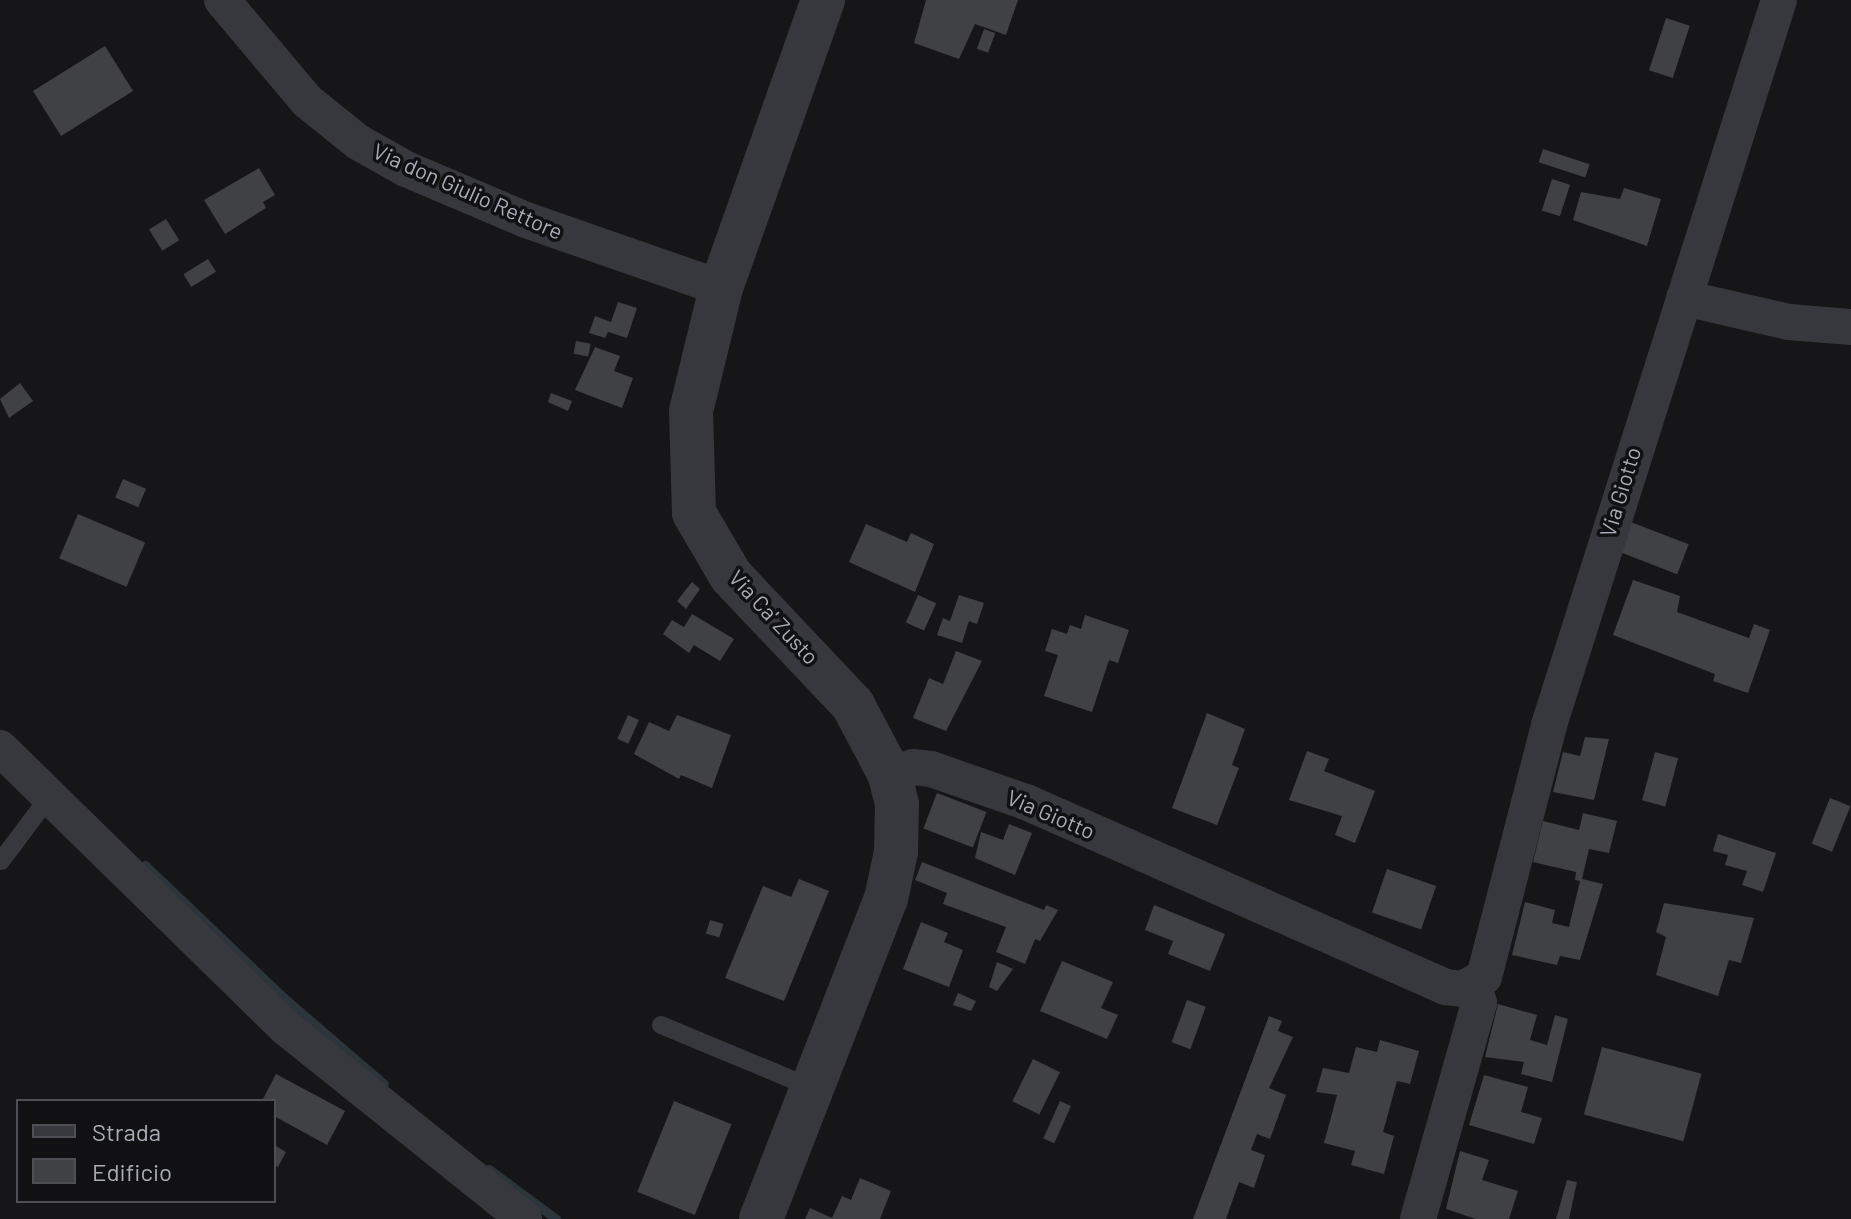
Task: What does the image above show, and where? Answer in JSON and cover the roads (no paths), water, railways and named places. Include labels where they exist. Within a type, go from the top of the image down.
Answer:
[{"type":"street","name":"Via don Giulio Rettore","points":[[222,0],[307,101],[358,142],[406,169],[526,220],[721,288]]},
{"type":"street","name":"Via Ca' Zusto","points":[[761,1219],[886,899],[896,852],[897,804],[890,775],[853,705],[731,576],[694,513],[691,411],[721,288],[823,0]]},
{"type":"street","name":"Via Giotto","points":[[890,775],[913,767],[931,769],[1013,797],[1445,987],[1474,986],[1484,977],[1549,725],[1657,371],[1684,298],[1779,0]]},
{"type":"street","points":[[1684,298],[1789,322],[1851,327]]},
{"type":"street","points":[[0,748],[286,1028],[524,1219]]},
{"type":"street","name":"Via Giotto","points":[[1418,1219],[1479,1003],[1474,986]]},
{"type":"lane","points":[[1,861],[18,850],[49,797]]},
{"type":"lane","points":[[661,1025],[812,1088]]},
{"type":"waterway","points":[[145,865],[283,997],[384,1084]]},
{"type":"waterway","points":[[489,1169],[556,1219]]}]
